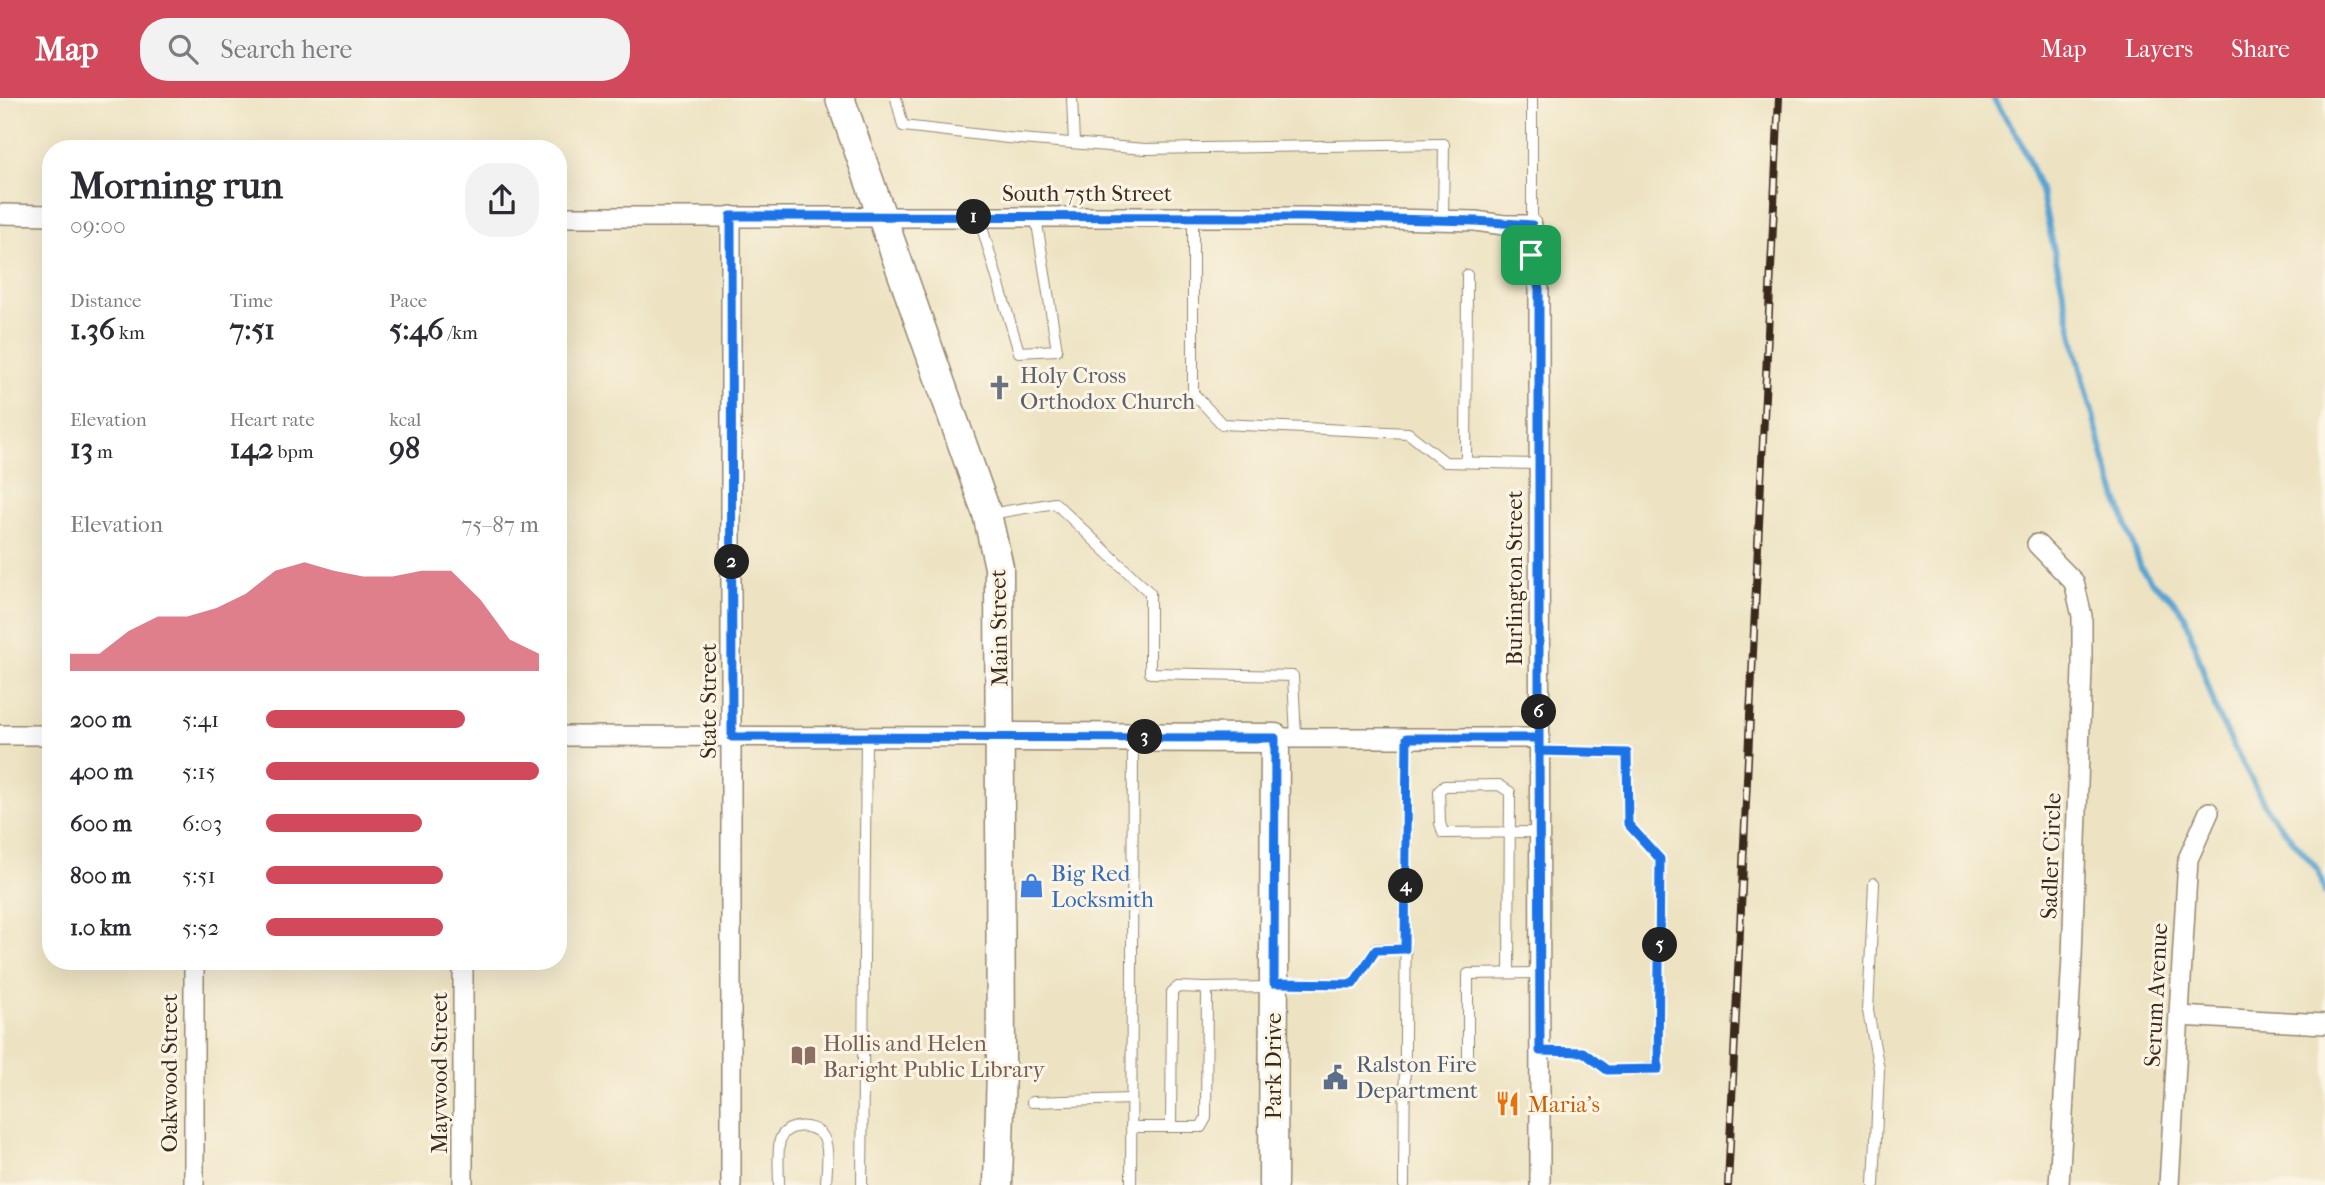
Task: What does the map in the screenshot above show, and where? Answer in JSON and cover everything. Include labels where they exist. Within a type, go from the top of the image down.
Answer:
[{"type":"main road","name":"Main Street","points":[[840,98],[995,540],[1000,578],[1001,1067],[998,1185]]},
{"type":"main road","points":[[1000,737],[1286,738]]},
{"type":"main road","name":"Park Drive","points":[[1273,1185],[1274,985],[1286,738]]},
{"type":"street","points":[[0,214],[42,215]]},
{"type":"street","name":"State Street","points":[[731,216],[731,1185]]},
{"type":"street","name":"South 75th Street","points":[[567,217],[1193,217],[1443,220],[1532,225]]},
{"type":"street","name":"Burlington Street","points":[[1532,225],[1531,255],[1539,289],[1541,1185]]},
{"type":"street","name":"Sadler Circle","points":[[2037,544],[2074,582],[2082,616],[2072,957],[2059,1185]]},
{"type":"street","points":[[0,735],[42,735]]},
{"type":"street","points":[[567,737],[1000,737]]},
{"type":"street","points":[[1286,738],[1407,738],[1539,745]]},
{"type":"street","name":"Serum Avenue","points":[[2169,1185],[2188,859],[2209,812]]},
{"type":"street","name":"Oakwood Street","points":[[194,970],[194,1185]]},
{"type":"street","name":"Maywood Street","points":[[463,970],[463,1185]]},
{"type":"street","points":[[2179,1016],[2325,1024]]},
{"type":"lane","points":[[896,98],[903,126],[1073,144],[1145,149],[1444,144],[1443,220]]},
{"type":"lane","points":[[1072,98],[1073,144]]},
{"type":"lane","name":"Burlington Street","points":[[1532,98],[1532,225]]},
{"type":"lane","points":[[979,217],[1019,352],[1056,350],[1036,217]]},
{"type":"lane","points":[[1193,217],[1193,393],[1222,424],[1408,433],[1445,462],[1539,464]]},
{"type":"lane","points":[[1466,462],[1467,275]]},
{"type":"lane","points":[[987,514],[1055,503],[1150,593],[1150,673],[1293,676],[1286,738]]},
{"type":"lane","points":[[862,1185],[866,737]]},
{"type":"lane","points":[[1131,1185],[1133,737]]},
{"type":"lane","points":[[1404,1185],[1407,738]]},
{"type":"lane","points":[[1539,745],[1627,753],[1628,824],[1660,859],[1658,1069],[1607,1070],[1583,1052],[1540,1051]]},
{"type":"lane","points":[[1509,973],[1510,832],[1510,792],[1499,785],[1444,786],[1439,791],[1443,833],[1510,832],[1540,832]]},
{"type":"lane","points":[[1874,883],[1868,1011],[1879,1069],[1874,1185]]},
{"type":"lane","points":[[1171,1127],[1172,992],[1178,988],[1353,984],[1376,950],[1405,949]]},
{"type":"lane","points":[[1468,1064],[1468,974],[1540,973]]},
{"type":"lane","points":[[1131,1127],[1200,1127],[1206,1118],[1205,988]]},
{"type":"lane","points":[[1032,1102],[1131,1099]]},
{"type":"lane","points":[[779,1185],[780,1141],[783,1133],[793,1127],[807,1127],[822,1135],[826,1147],[826,1185]]},
{"type":"waterway","points":[[1993,98],[2019,138],[2041,191],[2076,350],[2107,469],[2141,568],[2185,616],[2218,716],[2268,811],[2318,870],[2325,893]]},
{"type":"railway","points":[[1728,1185],[1779,98]]},
{"type":"place","name":"Holy Cross Orthodox Church","points":[[1000,388]]},
{"type":"place","name":"Big Red Locksmith","points":[[1031,886]]},
{"type":"place","name":"Hollis and Helen Baright Public Library","points":[[803,1056]]},
{"type":"place","name":"Ralston Fire Department","points":[[1336,1077]]},
{"type":"place","name":"Maria's","points":[[1508,1104]]},
{"type":"route","points":[[1531,255],[1532,225],[1475,221],[1304,217],[731,216],[732,737],[1275,738],[1274,983],[1353,984],[1376,950],[1405,949],[1407,738],[1539,738],[1539,751],[1627,753],[1628,824],[1660,859],[1658,1069],[1607,1070],[1583,1052],[1540,1051],[1539,751],[1539,738],[1539,289],[1531,255]]}]
